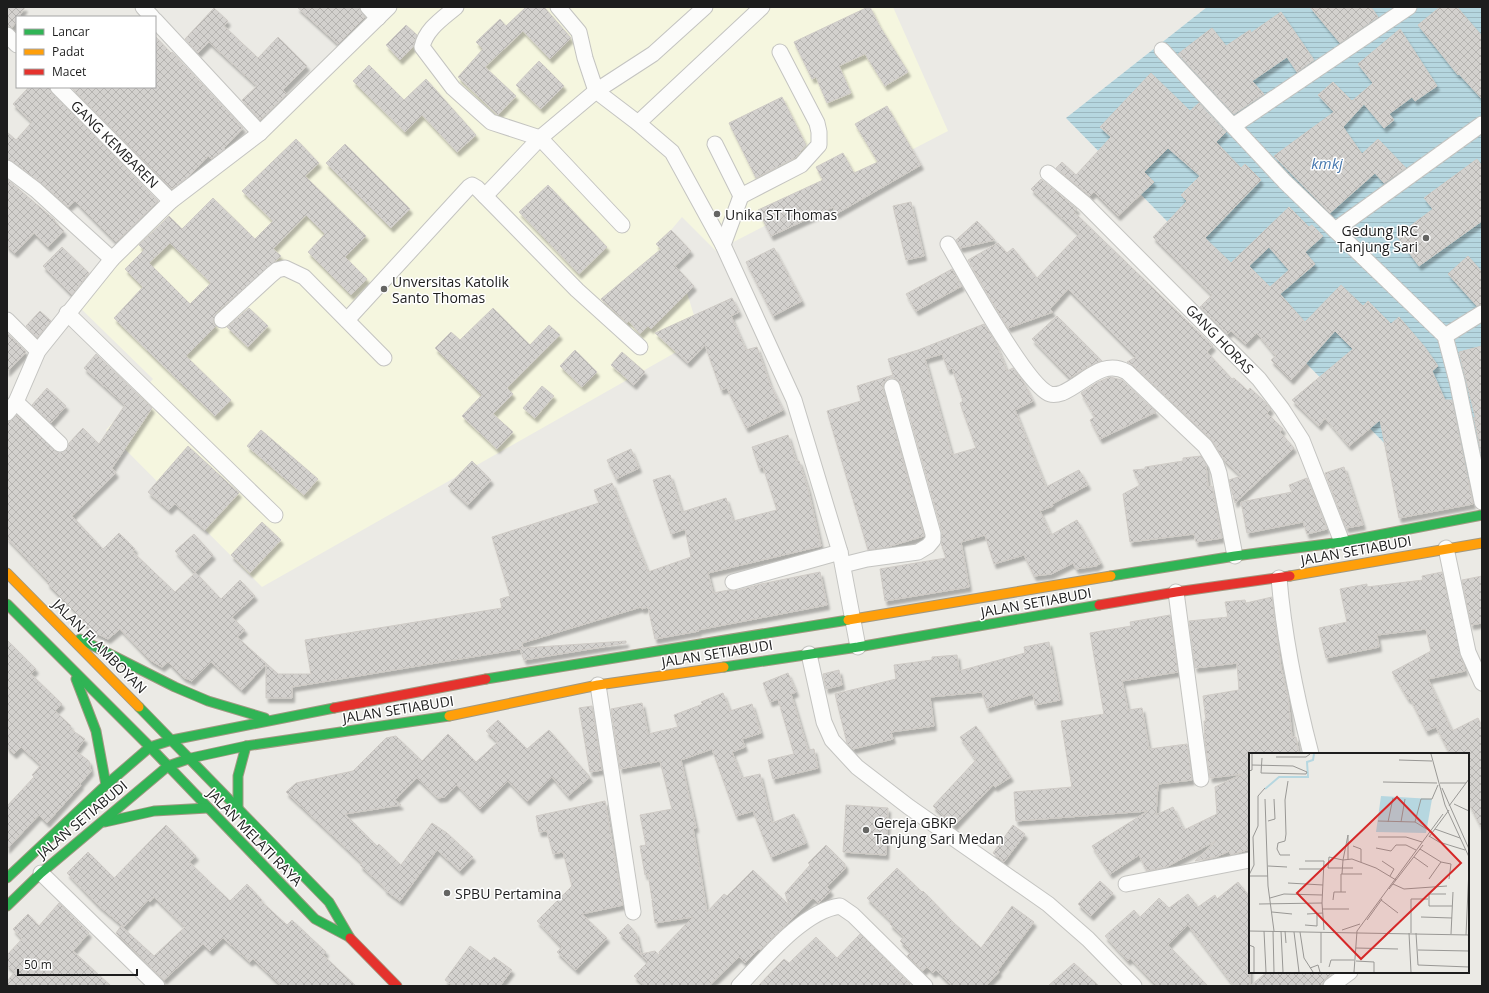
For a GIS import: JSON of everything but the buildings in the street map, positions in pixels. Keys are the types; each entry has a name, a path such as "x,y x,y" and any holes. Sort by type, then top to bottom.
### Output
{"main road":[{"name":"JALAN SETIABUDI","path":"7,878 106,785 150,747 172,740 270,719 854,619 1235,556 1280,554 1482,516"},
{"name":"JALAN SETIABUDI","path":"7,906 41,873 168,766 191,758 246,746 598,685 858,647 1280,574 1482,543"},
{"name":"JALAN FLAMBOYAN","path":"7,573 172,740"},
{"path":"7,604 150,747"},
{"path":"65,631 175,687 208,701 270,719"},
{"path":"72,669 96,731 106,785"},
{"name":"JALAN MELATI RAYA","path":"172,740 329,902 349,937 397,986"},
{"path":"238,807 237,775 246,746"},
{"name":"JALAN MELATI RAYA","path":"150,747 315,919 349,937"},
{"path":"101,823 127,815 154,810 208,808"}],"street":[{"path":"143,7 151,16"},
{"path":"368,7 378,18"},
{"path":"60,444 11,408 38,351 64,320 67,314 96,281 112,259 171,201 260,133 389,7"},
{"path":"456,7 428,31 422,48 453,88 491,122 540,138 622,225"},
{"path":"558,7 579,32 585,58 596,91 638,123 672,152 722,245 794,400 842,559 858,647"},
{"path":"485,196 540,138 596,91 653,54 705,7"},
{"path":"638,123 762,7"},
{"path":"1233,126 1409,7"},
{"path":"156,21 260,133"},
{"path":"7,35 16,44"},
{"path":"1162,50 1285,182 1445,336 1458,381 1482,502"},
{"path":"722,245 741,196 801,165 819,145 820,132 817,123 780,52"},
{"name":"GANG KEMBAREN","path":"59,88 171,201"},
{"path":"1335,230 1482,124"},
{"path":"715,144 741,196"},
{"path":"7,168 36,190 112,259"},
{"name":"GANG HORAS","path":"1048,173 1085,204 1259,379 1282,409 1302,440 1342,542"},
{"path":"347,320 468,187 475,186 577,290 640,347"},
{"path":"948,244 1025,371 1038,386 1050,394 1061,394 1104,369 1120,368 1127,372 1205,446 1219,473 1235,556"},
{"path":"222,320 277,270 285,268 304,277 384,358"},
{"path":"1445,336 1482,313"},
{"path":"67,314 275,516"},
{"path":"7,320 38,351"},
{"path":"733,582 842,559 867,560 918,552 928,546 933,540 933,534 892,387"},
{"path":"1446,548 1468,652 1482,683"},
{"path":"1280,574 1282,618 1291,666 1311,753"},
{"path":"1176,592 1201,779"},
{"path":"809,654 824,722 832,740 857,767 909,807 1048,904 1088,939 1134,986"},
{"path":"598,685 633,912"},
{"path":"1126,884 1249,860"},
{"path":"41,873 157,986"},
{"path":"739,986 784,940 811,917 840,906 853,915 925,986"},
{"path":"1331,986 1349,973"}],"shaded area":[{"name":"Unversitas Katolik Santo Thomas","path":"385,7 893,7 948,131 716,251 682,217 661,242 683,280 701,338 262,587 106,430 153,379 71,299"}],"water":[{"name":"kmkj","path":"1207,7 1482,7 1482,469 1440,500 1066,118"}],"traffic: fast":[{"path":"1111,576 1235,556 1342,542 1482,515"},
{"path":"7,604 150,747 315,919 349,937"},
{"path":"724,667 858,647 1099,605"},
{"path":"486,679 848,620"},
{"path":"80,639 175,687 208,701 265,718"},
{"path":"76,679 96,731 106,785"},
{"path":"139,707 329,902 350,938"},
{"path":"7,878 106,785 150,747 172,740 334,708"},
{"path":"7,906 41,873 168,766 191,758 246,746 449,716"},
{"path":"238,807 238,776 246,746"},
{"path":"105,822 154,811 208,808"}],"traffic: slow":[{"path":"1290,576 1482,543"},
{"path":"7,573 139,707"},
{"path":"848,620 1111,576"},
{"path":"449,716 598,685 724,667"}],"traffic: jam":[{"path":"1099,605 1176,592 1290,576"},
{"path":"334,708 486,679"},
{"path":"350,938 397,986"}],"place":[{"name":"Unika ST Thomas","path":"717,214"},
{"name":"Gedung IRC Tanjung Sari","path":"1426,238"},
{"name":"Unversitas Katolik Santo Thomas","path":"384,289"},
{"name":"Gereja GBKP Tanjung Sari Medan","path":"866,830"},
{"name":"SPBU Pertamina","path":"447,893"}]}
